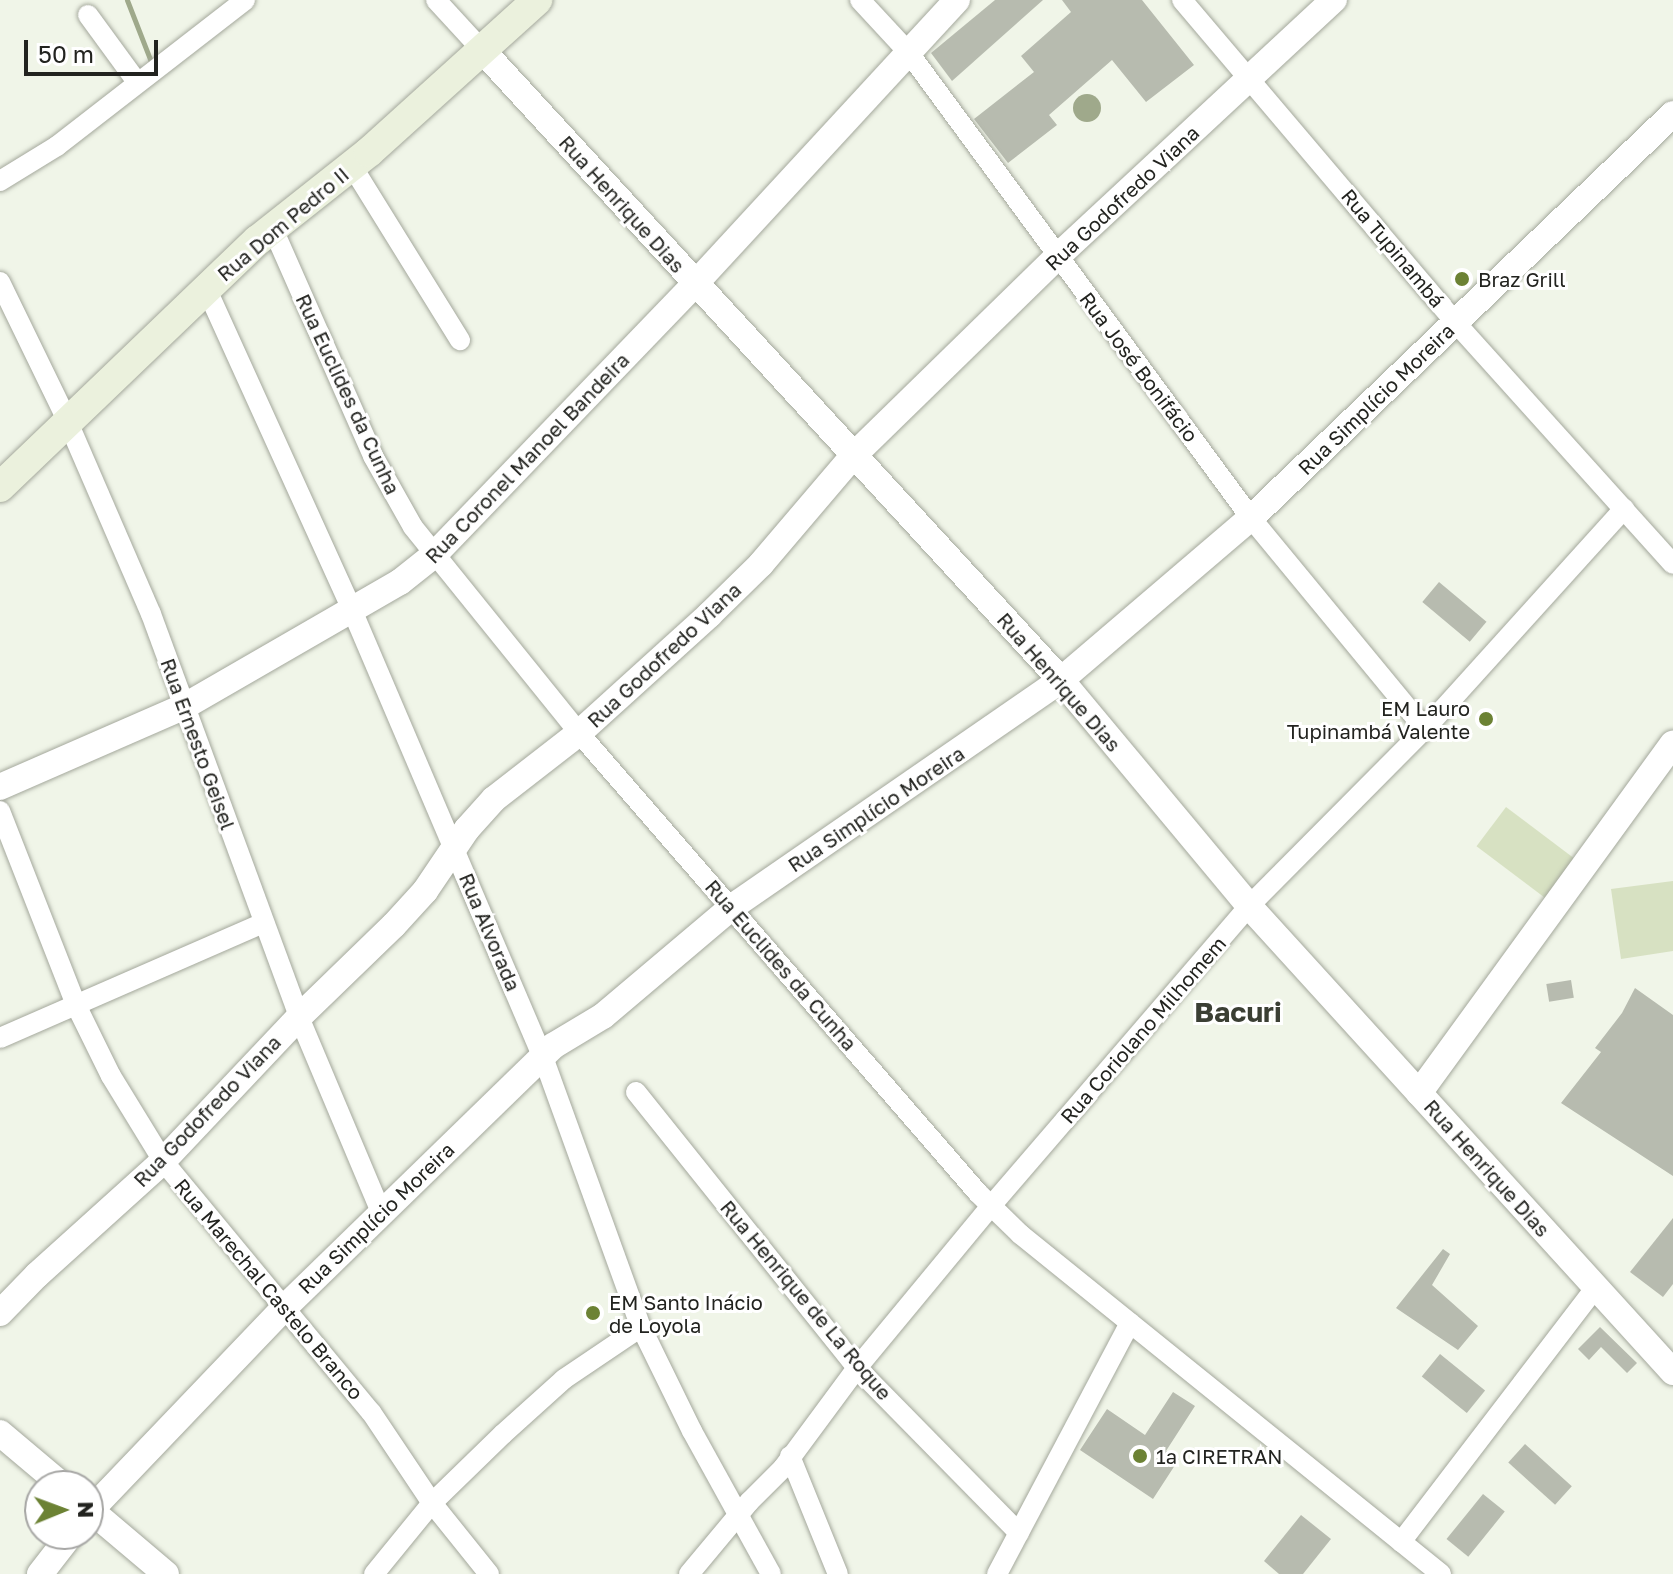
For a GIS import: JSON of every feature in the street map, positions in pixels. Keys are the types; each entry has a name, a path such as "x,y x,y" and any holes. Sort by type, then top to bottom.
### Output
{"main road":[{"name":"Rua Dom Pedro II","path":"0,487 213,283 266,235 352,166 537,0"}],"street":[{"path":"0,181 57,146 245,0"},
{"name":"Rua Henrique Dias","path":"436,0 1061,680 1249,906 1673,1372"},
{"name":"Rua José Bonifácio","path":"860,0 909,53 1251,518 1425,729"},
{"name":"Rua Coronel Manoel Bandeira","path":"0,787 185,706 359,607 400,582 434,555 695,284 957,0"},
{"name":"Rua Tupinambá","path":"1182,0 1456,323 1673,564"},
{"name":"Rua Godofredo Viana","path":"0,1313 37,1275 163,1161 299,1017 394,925 425,891 461,838 494,799 579,733 761,564 853,456 1057,257 1334,0"},
{"path":"88,15 137,82"},
{"name":"Rua Simplício Moreira","path":"104,1494 284,1308 548,1051 603,1016 732,907 1061,680 1251,518 1672,118"},
{"path":"352,166 460,340"},
{"name":"Rua Euclides da Cunha","path":"266,235 393,496 434,555 579,733 991,1206 1130,1323 1441,1574"},
{"name":"Rua Ernesto Geisel","path":"0,282 67,420 151,614 299,1017 381,1212"},
{"name":"Rua Alvorada","path":"213,283 461,838 548,1051 641,1327 692,1431 744,1508 771,1574"},
{"name":"Rua Coriolano Milhomem","path":"689,1574 786,1462 857,1368 991,1206 1249,906 1425,729 1624,509"},
{"path":"1419,1093 1673,744"},
{"name":"Rua Marechal Castelo Branco","path":"0,811 76,1005 117,1088 163,1161 371,1412 432,1503 489,1574"},
{"path":"0,1038 263,923"},
{"name":"Rua Henrique de La Roque","path":"636,1092 857,1368 1019,1533"},
{"path":"1401,1542 1596,1287"},
{"path":"997,1574 1130,1323"},
{"path":"374,1574 432,1503 564,1379 641,1327"},
{"path":"0,1433 44,1470"},
{"path":"786,1462 838,1574"},
{"path":"104,1522 166,1574"},
{"path":"40,1574 59,1550"}],"shaded area":[{"path":"1087,94 1097,98 1101,108 1097,118 1087,122 1077,118 1073,108 1077,98"},
{"path":"1506,807 1575,859 1545,898 1477,846"},
{"path":"1673,881 1673,951 1621,959 1611,889"}],"building":[{"path":"995,0 1043,0 952,81 931,53"},
{"path":"1062,0 1142,0 1194,65 1146,102 1112,60 1049,115 1057,125 1008,163 974,119 1034,72 1021,56 1071,12"},
{"path":"1439,582 1486,622 1470,642 1422,602"},
{"path":"1571,980 1574,998 1549,1002 1546,984"},
{"path":"1635,988 1673,1015 1673,1176 1561,1103 1601,1052 1595,1048 1622,1013"},
{"path":"1673,1218 1673,1284 1663,1297 1630,1272"},
{"path":"1443,1249 1450,1254 1432,1285 1478,1326 1458,1350 1396,1308"},
{"path":"1600,1327 1637,1363 1627,1373 1601,1347 1589,1360 1578,1349"},
{"path":"1440,1354 1485,1391 1467,1413 1422,1377"},
{"path":"1173,1392 1195,1406 1166,1451 1179,1459 1153,1499 1080,1450 1107,1409 1145,1435"},
{"path":"1525,1444 1572,1486 1555,1505 1508,1463"},
{"path":"1483,1494 1505,1512 1468,1557 1446,1539"},
{"path":"1301,1515 1331,1539 1303,1574 1279,1574 1264,1561"}],"waterway":[{"path":"127,0 152,64"}],"place":[{"name":"Braz Grill","path":"1462,279"},
{"name":"EM Lauro Tupinambá Valente","path":"1486,719"},
{"name":"EM Santo Inácio de Loyola","path":"593,1313"},
{"name":"1ª CIRETRAN","path":"1140,1456"}],"district":[{"name":"Bacuri","path":"1238,1012"}]}
